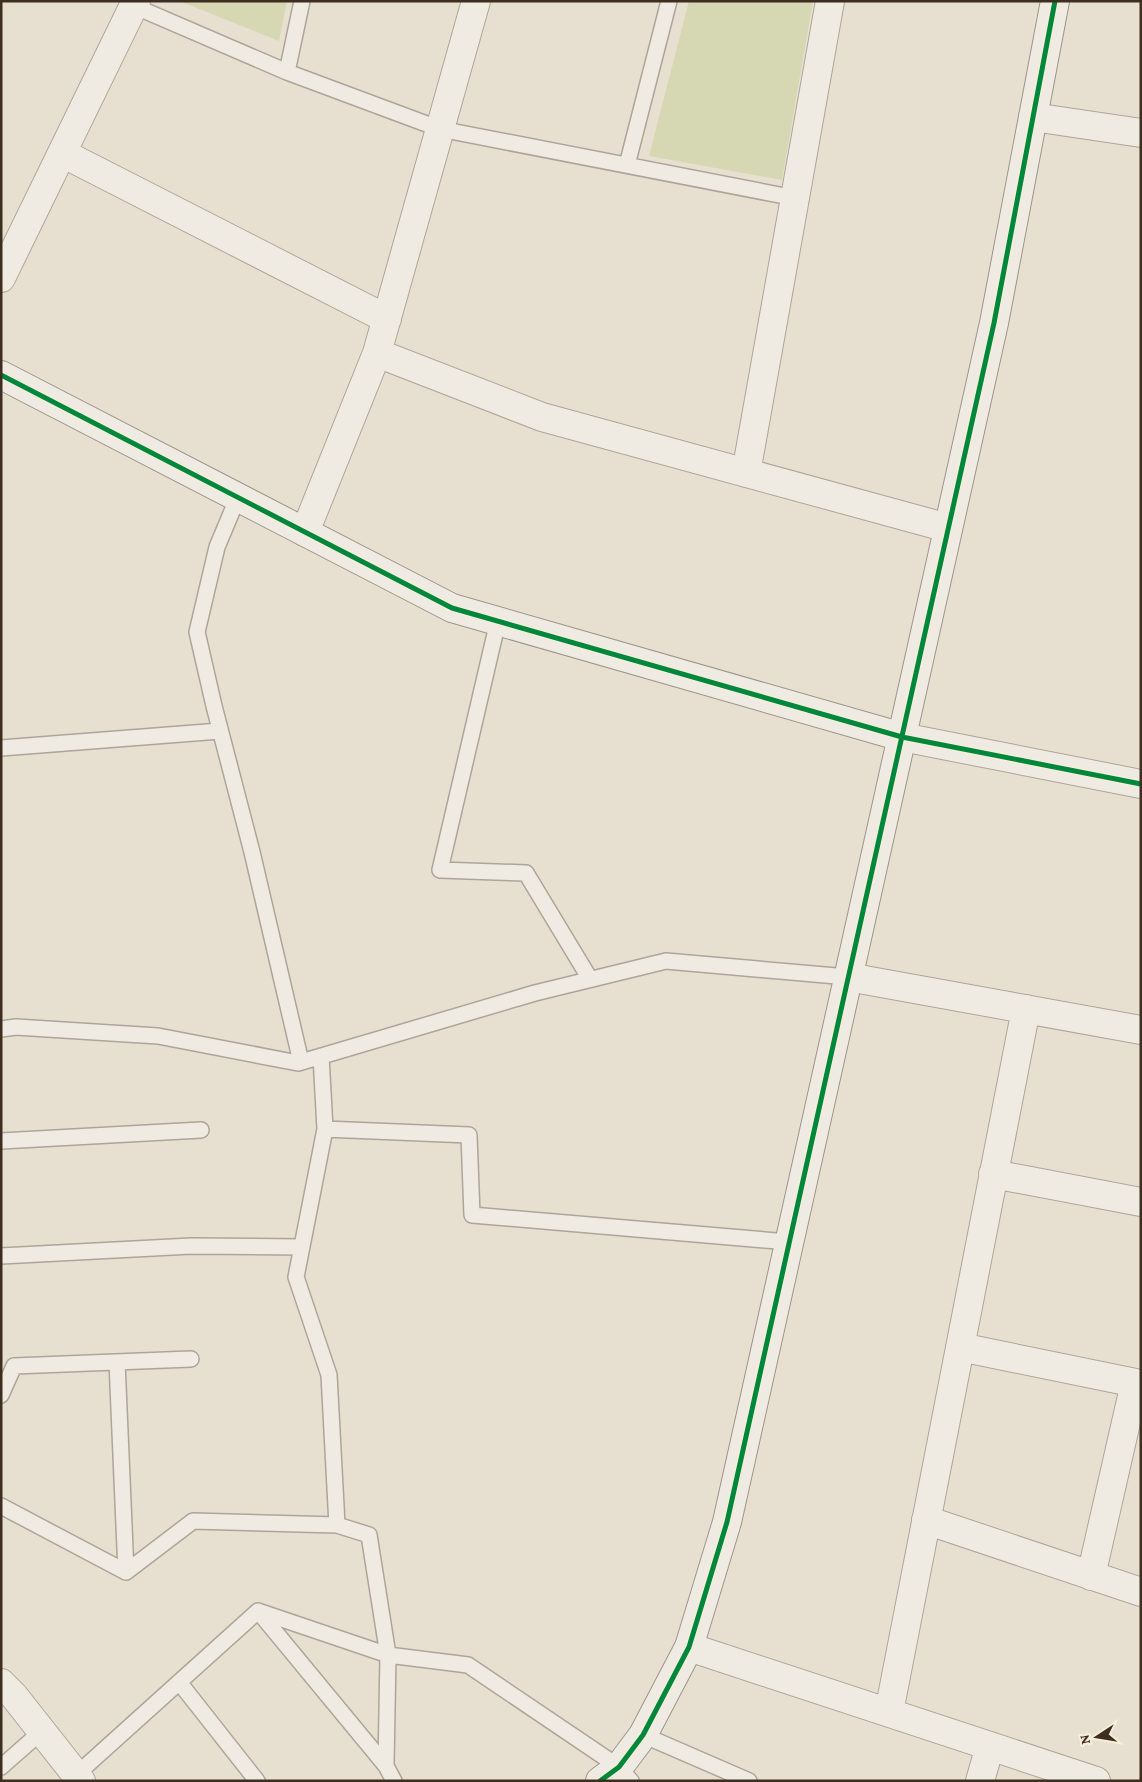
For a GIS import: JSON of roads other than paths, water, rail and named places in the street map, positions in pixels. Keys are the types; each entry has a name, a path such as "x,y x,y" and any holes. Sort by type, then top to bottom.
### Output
{"street":[{"path":"305,532 377,354 476,1"},
{"path":"746,473 830,1"},
{"path":"617,1776 644,1735 689,1647 727,1522 994,323 1055,1"},
{"path":"1,278 135,4"},
{"path":"1033,117 1141,132"},
{"path":"62,153 387,319"},
{"path":"377,354 542,417 948,528"},
{"path":"1,375 452,608 902,737 1141,784"},
{"path":"848,977 1141,1030"},
{"path":"889,1712 1026,1009"},
{"path":"993,1174 1141,1202"},
{"path":"960,1347 1138,1384 1091,1576"},
{"path":"926,1520 1141,1592"},
{"path":"689,1647 1096,1781"},
{"path":"1,1684 14,1696 79,1778"},
{"path":"980,1781 990,1746"}],"lane":[{"path":"287,72 302,1"},
{"path":"627,165 669,1"},
{"path":"135,4 287,72 440,129 795,198"},
{"path":"238,497 217,547 197,632 220,731 252,852 301,1062"},
{"path":"498,621 440,870 526,872 590,980"},
{"path":"1,748 220,731"},
{"path":"1,1029 16,1027 158,1036 298,1063 535,993 666,961 848,977"},
{"path":"321,1056 325,1129 296,1277 329,1375 337,1525"},
{"path":"325,1129 469,1135 472,1215 789,1242"},
{"path":"2,1142 201,1130"},
{"path":"1,1256 191,1246 302,1247"},
{"path":"1,1396 14,1366 191,1359"},
{"path":"117,1362 126,1572"},
{"path":"1,1506 126,1572"},
{"path":"126,1572 193,1522 337,1525 369,1535 388,1655 386,1766"},
{"path":"258,1611 388,1655 468,1665 617,1776"},
{"path":"79,1778 179,1682 258,1611"},
{"path":"258,1611 386,1766 394,1781"},
{"path":"179,1682 257,1781"},
{"path":"1,1767 42,1731"},
{"path":"644,1735 749,1781"}]}
